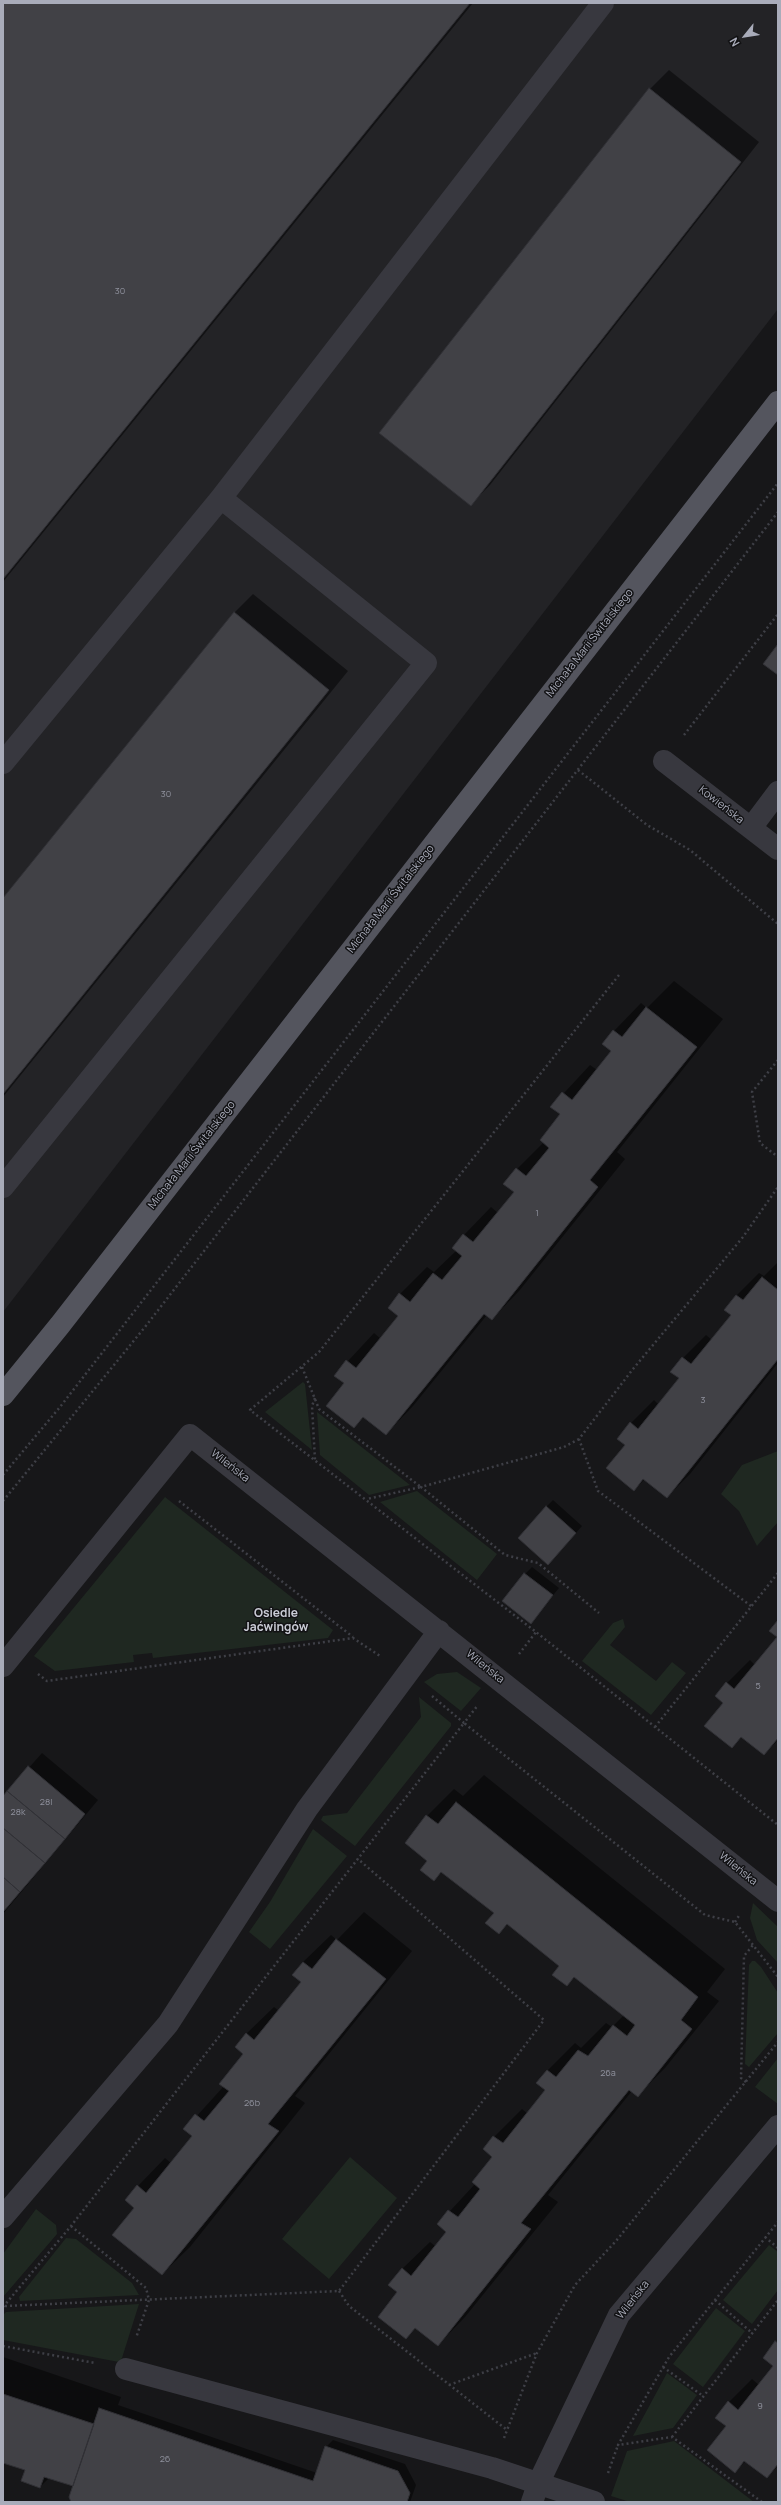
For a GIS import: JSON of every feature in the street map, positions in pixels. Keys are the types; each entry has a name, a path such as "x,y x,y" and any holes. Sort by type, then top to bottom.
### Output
{"main road":[{"name":"Michała Marii Świtalskiego","path":"3,1395 778,402"}],"street":[{"path":"3,763 221,498 603,3"},
{"path":"3,1187 426,663 221,498"},
{"name":"Kowieńska","path":"664,761 778,849"},
{"path":"751,828 778,792"},
{"name":"Wileńska","path":"154,1480 190,1435 440,1631 778,1901"},
{"path":"7,1661 154,1480"},
{"path":"3,2217 168,2024 307,1809 440,1631"},
{"name":"Wileńska","path":"536,2492 619,2315 778,2126"},
{"path":"126,2369 492,2468 536,2492 594,2502"}],"path":[{"path":"3,1475 60,1407 778,483"},
{"path":"3,1501 145,1327 778,512"},
{"path":"664,761 778,614"},
{"path":"578,770 647,825 690,850 778,924"},
{"path":"619,975 319,1352 250,1410 536,1632 778,1826"},
{"path":"778,1060 752,1092 760,1143 778,1157"},
{"path":"366,1499 421,1487 564,1447 579,1439 633,1369 743,1237 778,1187"},
{"path":"302,1367 319,1409 421,1487 505,1555 538,1563 599,1612"},
{"path":"315,1398 312,1406 315,1460"},
{"path":"579,1439 598,1491 751,1606"},
{"path":"154,1480 353,1638 407,1674 464,1723 705,1914 735,1922 778,1977"},
{"path":"655,1726 778,1573"},
{"path":"4,2306 71,2226 536,1632"},
{"path":"7,1661 47,1681 353,1638"},
{"path":"339,2291 544,2020 358,1859"},
{"path":"746,2082 741,2078 744,1956 753,1945"},
{"path":"492,2468 537,2353 575,2285 616,2241 778,2042"},
{"path":"606,2478 618,2445 663,2367 714,2300 778,2222"},
{"path":"3,2346 126,2369 149,2300 146,2288 71,2226"},
{"path":"765,2237 778,2248"},
{"path":"4,2306 339,2291"},
{"path":"339,2291 349,2306 507,2430"},
{"path":"714,2300 752,2333"},
{"path":"618,2445 672,2437 778,2300"},
{"path":"449,2385 537,2353"},
{"path":"663,2367 704,2396"},
{"path":"672,2437 762,2502"}],"shaded area":[{"path":"3,3 778,3 778,309 3,1312"},
{"path":"303,1382 305,1384 312,1450 265,1412"},
{"path":"317,1412 410,1485 369,1495 320,1455"},
{"path":"778,1451 778,1522 757,1546 739,1511 721,1494 742,1465"},
{"path":"417,1491 497,1554 477,1580 380,1502"},
{"path":"165,1497 333,1630 328,1638 153,1658 152,1653 133,1655 134,1662 55,1671 34,1656"},
{"path":"623,1619 625,1627 610,1645 656,1681 672,1662 686,1673 651,1715 582,1661 613,1623"},
{"path":"457,1672 481,1688 461,1711 424,1682 437,1674"},
{"path":"419,1697 451,1723 451,1726 355,1846 321,1820 323,1816 347,1813 421,1717"},
{"path":"313,1829 347,1856 270,1949 249,1932 270,1902"},
{"path":"753,1903 778,1927 778,1963 757,1940 750,1918"},
{"path":"752,1961 755,1961 761,1967 778,1993 778,2033 749,2067 745,2064 749,1965"},
{"path":"778,2058 778,2104 755,2087"},
{"path":"350,2157 397,2198 329,2279 282,2239"},
{"path":"36,2209 56,2225 57,2234 3,2297 3,2254"},
{"path":"66,2238 76,2239 132,2283 139,2295 20,2301 19,2297"},
{"path":"769,2245 778,2252 778,2290 752,2324 723,2300"},
{"path":"139,2304 122,2358 119,2362 3,2340 3,2315 6,2312"},
{"path":"716,2308 745,2331 703,2387 673,2364"},
{"path":"667,2373 697,2395 673,2428 633,2436"},
{"path":"674,2441 754,2502 630,2502 611,2496 627,2451"}],"building":[{"path":"3,3 470,3 3,579"},
{"path":"649,88 741,162 471,506 379,433"},
{"path":"234,612 329,690 3,1094 3,898"},
{"path":"778,644 778,675 763,664"},
{"path":"646,1007 697,1047 590,1180 598,1187 492,1320 484,1314 386,1435 363,1417 354,1428 326,1406 344,1383 334,1376 346,1360 356,1368 398,1316 388,1308 399,1293 410,1302 433,1273 442,1280 462,1256 452,1248 463,1234 473,1242 514,1192 503,1184 516,1168 526,1176 549,1148 540,1140 560,1114 550,1107 562,1092 572,1100 611,1051 602,1044 613,1030 622,1037"},
{"path":"762,1277 778,1290 778,1359 667,1498 643,1479 634,1491 606,1468 625,1445 617,1439 630,1422 638,1429 679,1378 670,1372 682,1357 691,1364 731,1315 724,1310 736,1295 743,1300"},
{"path":"546,1506 576,1533 548,1565 518,1538"},
{"path":"524,1573 553,1595 531,1624 502,1601"},
{"path":"778,1620 778,1738 764,1755 741,1737 732,1748 704,1726 723,1703 715,1696 726,1682 734,1689 777,1637 769,1631"},
{"path":"28,1766 85,1814 65,1839 7,1791"},
{"path":"7,1791 65,1839 45,1863 3,1828 3,1796"},
{"path":"456,1802 698,1997 681,2020 692,2029 638,2097 629,2090 521,2223 531,2229 438,2346 415,2328 406,2339 378,2317 397,2292 388,2285 402,2268 411,2276 446,2232 437,2224 448,2210 458,2217 480,2189 472,2182 492,2157 483,2149 493,2136 503,2143 545,2090 536,2083 547,2070 556,2077 578,2050 588,2056 613,2025 627,2036 635,2025 574,1977 567,1986 552,1975 559,1966 507,1924 499,1934 485,1923 494,1913 441,1872 434,1881 420,1870 427,1861 405,1843 426,1815 438,1824"},
{"path":"3,1828 45,1863 20,1892 3,1877"},
{"path":"3,1877 20,1892 3,1912"},
{"path":"336,1939 386,1979 268,2124 279,2131 162,2275 112,2235 134,2208 125,2200 137,2185 146,2193 192,2136 183,2129 195,2114 204,2121 229,2091 219,2084 243,2054 235,2047 246,2033 254,2040 301,1982 292,1975 303,1962 312,1969"},
{"path":"775,2341 778,2343 778,2464 767,2478 744,2461 735,2473 707,2450 726,2426 715,2418 728,2401 738,2410 773,2366 763,2358"},
{"path":"3,2394 94,2424 73,2486 44,2477 40,2488 21,2481 25,2470 3,2463"},
{"path":"99,2408 313,2481 325,2446 398,2471 410,2493 407,2502 71,2502 69,2497"}],"district":[{"name":"Osiedle Jaćwingów","path":"276,1621"}]}
